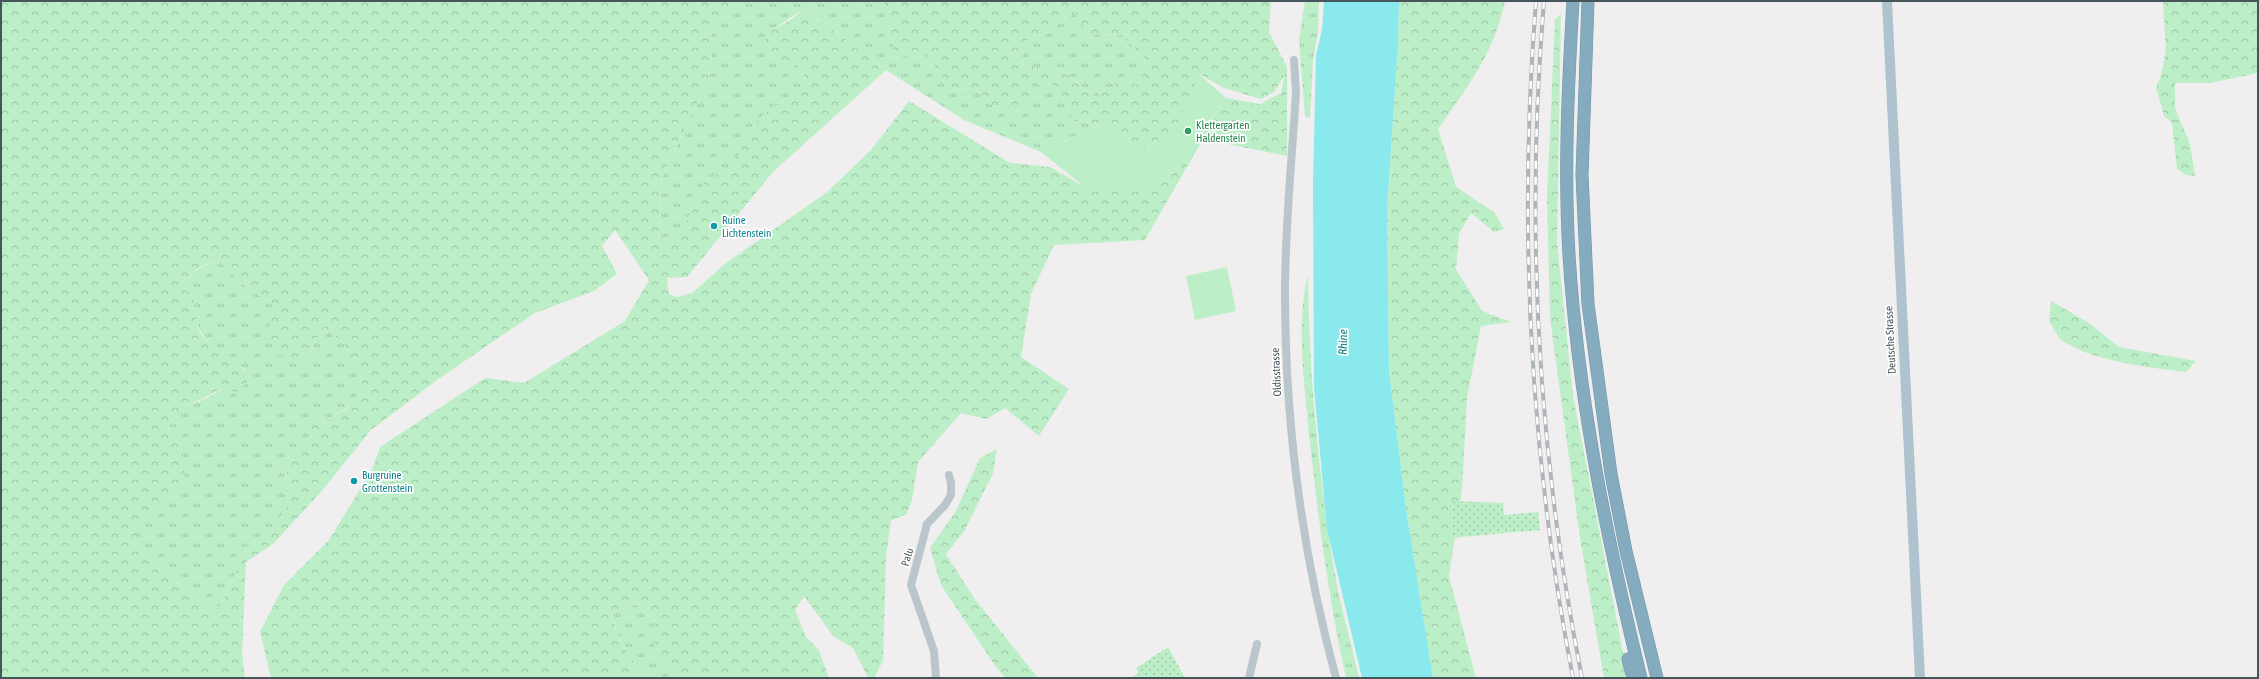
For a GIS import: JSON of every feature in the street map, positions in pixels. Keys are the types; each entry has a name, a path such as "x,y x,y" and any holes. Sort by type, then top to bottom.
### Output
{"highway":[{"path":"1573,1 1567,94 1569,255 1580,372 1600,502 1617,579 1642,678"},
{"path":"1588,1 1582,152 1586,267 1604,430 1626,551 1657,678"},
{"path":"1626,551 1648,613 1666,678"},
{"path":"1617,579 1621,627 1633,678"}],"main road":[{"name":"Deutsche Strasse","path":"1887,1 1920,678"}],"street":[{"name":"Oldisstrasse","path":"1294,60 1296,92 1285,291 1286,374 1295,461 1303,517 1322,620 1336,678"},
{"name":"Palu","path":"936,678 934,651 911,585 927,524 945,505 951,495 952,483 949,475"},
{"path":"1249,678 1257,644"}],"green space":[{"path":"1,1 736,1 730,12 710,24 712,65 705,90 694,109 662,178 658,244 666,247 672,245 688,218 706,179 728,168 735,159 748,133 767,112 788,98 804,91 807,84 802,70 776,58 764,42 770,31 792,19 804,9 886,70 772,173 687,277 667,278 669,294 677,297 692,293 726,263 827,192 871,150 909,101 1010,163 1050,167 1085,187 1202,134 1226,98 1260,104 1281,93 1285,74 1274,92 1261,99 1224,88 1199,74 1176,129 1145,148 1101,124 1074,121 1056,85 1030,86 1028,103 998,111 976,89 948,88 925,51 896,60 884,1 1271,1 1269,32 1287,67 1287,156 1203,139 1145,240 1054,245 1031,294 1021,357 1069,389 1039,436 1005,408 986,419 961,413 918,462 912,500 906,515 891,520 886,557 883,661 874,678 868,678 853,648 833,636 804,596 795,610 806,637 819,650 829,678 681,678 655,646 655,623 640,607 623,608 611,614 620,641 635,664 648,678 271,678 260,632 284,585 329,540 372,470 380,447 485,378 524,383 625,321 649,280 615,230 602,246 617,274 594,291 535,313 437,380 371,430 320,493 273,544 246,562 242,653 245,678 1,678","holes":["1076,11 1087,34 1122,35 1151,66 1138,85 1121,80 1096,97 1061,71 1021,64 1024,42 1046,33","219,261 239,281 277,308 268,332 271,342 278,355 287,358 308,357 314,343 324,327 332,333 355,358 362,378 361,388 356,398 348,408 312,426 312,436 286,459 288,506 269,533 248,545 223,601 217,609 209,611 202,601 162,572 141,550 135,530 151,509 178,495 185,484 183,450 167,430 172,421 178,414 191,404 222,388 237,392 247,382 242,367 232,357 212,345 202,336 198,326 193,300 184,288 193,272 201,266"]},
{"path":"736,1 884,1 925,51 948,88 976,89 998,111 1030,86 1056,85 1074,121 1101,124 1041,152 964,120 886,70 804,9 770,31 776,58 802,70 807,84 804,92 788,99 767,112 746,134 738,154 732,164 718,174 706,179 688,218 672,246 666,247 658,244 662,178 694,109 705,90 712,65 710,24 730,12"},
{"path":"1305,1 1319,1 1318,33 1313,59 1310,118 1305,116 1299,40"},
{"path":"1399,1 1505,1 1494,37 1479,69 1438,129 1456,187 1495,213 1504,229 1494,232 1471,213 1459,234 1456,269 1482,311 1511,322 1481,326 1467,398 1462,489 1449,576 1476,678 1433,678 1407,516 1389,371 1387,210 1398,43"},
{"path":"2163,1 2258,1 2258,73 2210,83 2175,83 2175,108 2190,144 2195,176 2186,175 2177,169 2172,123 2164,116 2156,88 2161,75 2166,51"},
{"path":"1076,11 1087,34 1122,35 1151,66 1138,85 1121,80 1096,97 1061,71 1021,64 1024,42 1046,33"},
{"path":"1561,13 1557,241 1573,396 1624,657 1625,678 1604,678 1580,538 1550,318 1547,197 1555,20"},
{"name":"Klettergarten Haldenstein","path":"1199,74 1226,98 1175,172 1143,190 1085,187 1041,152 1101,124 1145,148 1176,128"},
{"path":"220,261 239,281 277,308 308,357 314,343 324,327 348,349 355,358 362,378 361,388 351,404 340,412 312,426 312,436 286,459 288,506 269,533 248,545 223,601 217,609 209,611 202,601 162,572 141,550 134,530 151,509 178,495 183,450 167,430 171,422 179,412 217,392 246,371 209,343 205,338 198,326 191,300 184,288 190,276 198,269"},
{"path":"1227,267 1236,311 1195,320 1186,276"},
{"path":"1308,274 1312,385 1323,495 1336,583 1359,678 1346,678 1328,584 1315,489 1302,350 1302,312"},
{"path":"2051,301 2089,323 2119,347 2196,361 2186,372 2105,359 2075,348 2061,339 2049,321"},
{"path":"997,449 993,473 965,530 946,554 974,598 1038,678 1005,678 941,585 930,548 956,511 980,458"},
{"path":"1450,501 1503,503 1504,515 1538,512 1540,530 1451,538"},
{"path":"640,607 655,623 655,646 681,678 648,678 635,664 620,641 611,614 623,608"},
{"path":"1168,647 1185,678 1130,678 1139,673 1136,668"}],"water":[{"name":"Rhine","path":"1324,1 1399,1 1398,43 1387,210 1389,371 1407,516 1433,678 1362,678 1327,529 1314,387 1313,184 1316,55 1322,30"}],"railway":[{"path":"1536,1 1528,171 1528,256 1532,341 1538,425 1547,510 1558,594 1573,678"},
{"path":"1544,1 1538,86 1536,171 1536,256 1539,341 1555,510 1567,594 1582,678"}],"place":[{"name":"Klettergarten Haldenstein","path":"1188,131"},
{"name":"Ruine Lichtenstein","path":"714,226"},
{"name":"Burgruine Grottenstein","path":"354,481"}]}
